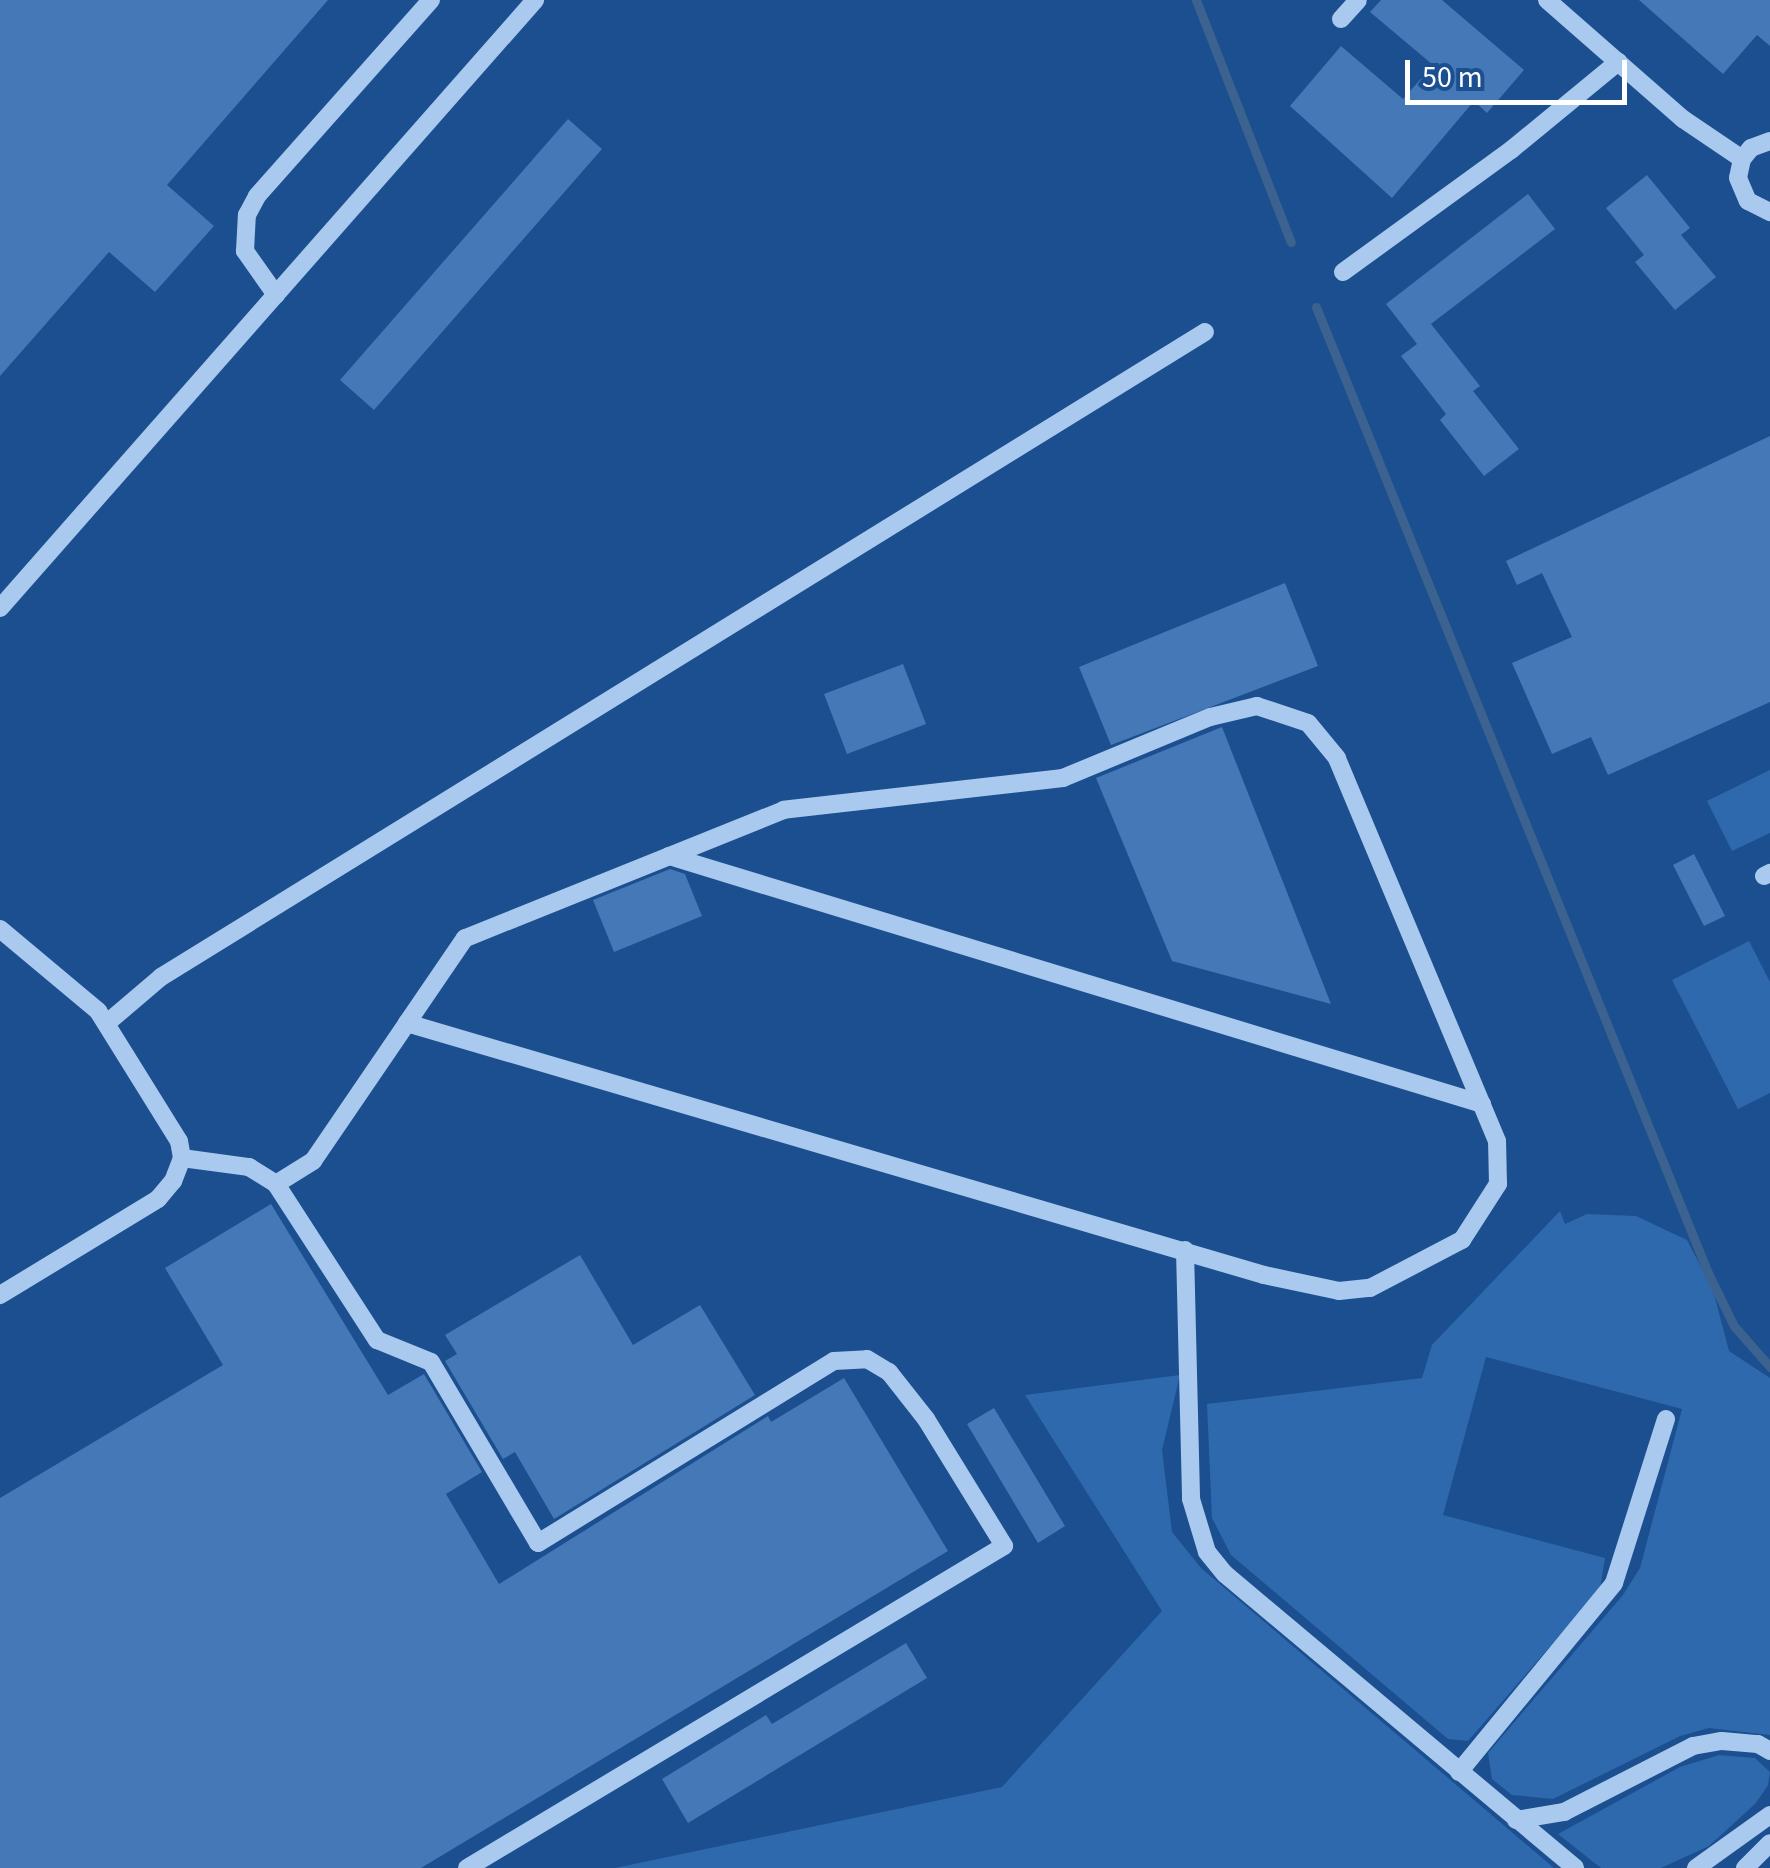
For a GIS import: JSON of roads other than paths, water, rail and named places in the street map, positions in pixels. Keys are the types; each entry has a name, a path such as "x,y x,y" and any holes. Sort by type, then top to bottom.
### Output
{"street":[{"path":"276,294 245,251 246,215 257,196 431,0"},
{"path":"0,608 535,0"},
{"path":"1340,19 1358,0"},
{"path":"1547,0 1684,119 1742,158"},
{"path":"1343,272 1511,150 1618,62"},
{"path":"1770,142 1751,148 1742,158 1738,178 1742,191 1759,210 1770,212"},
{"path":"106,1023 161,977 1206,332"},
{"path":"276,1184 313,1161 464,938 784,810 1063,778 1210,717 1258,706 1308,723 1336,758 1497,1141 1498,1184 1462,1240 1370,1288 1338,1291 1185,1250 408,1022"},
{"path":"669,856 1482,1104"},
{"path":"0,929 62,978 106,1023 180,1141 182,1158 173,1180 158,1199 0,1295"},
{"path":"182,1158 249,1166 276,1184 377,1340 432,1362 538,1543 834,1360 867,1359 889,1372 926,1419 1004,1546 467,1868"},
{"path":"1185,1250 1191,1499 1207,1552 1225,1574 1575,1868"},
{"path":"1459,1772 1614,1583 1666,1419"},
{"path":"1516,1820 1564,1812 1692,1746 1722,1741 1758,1744 1770,1751"},
{"path":"1696,1868 1770,1815"},
{"path":"1746,1868 1770,1842"}],"waterway":[{"path":"1196,0 1291,242"},
{"path":"1316,307 1708,1273 1734,1326 1770,1367"}]}
